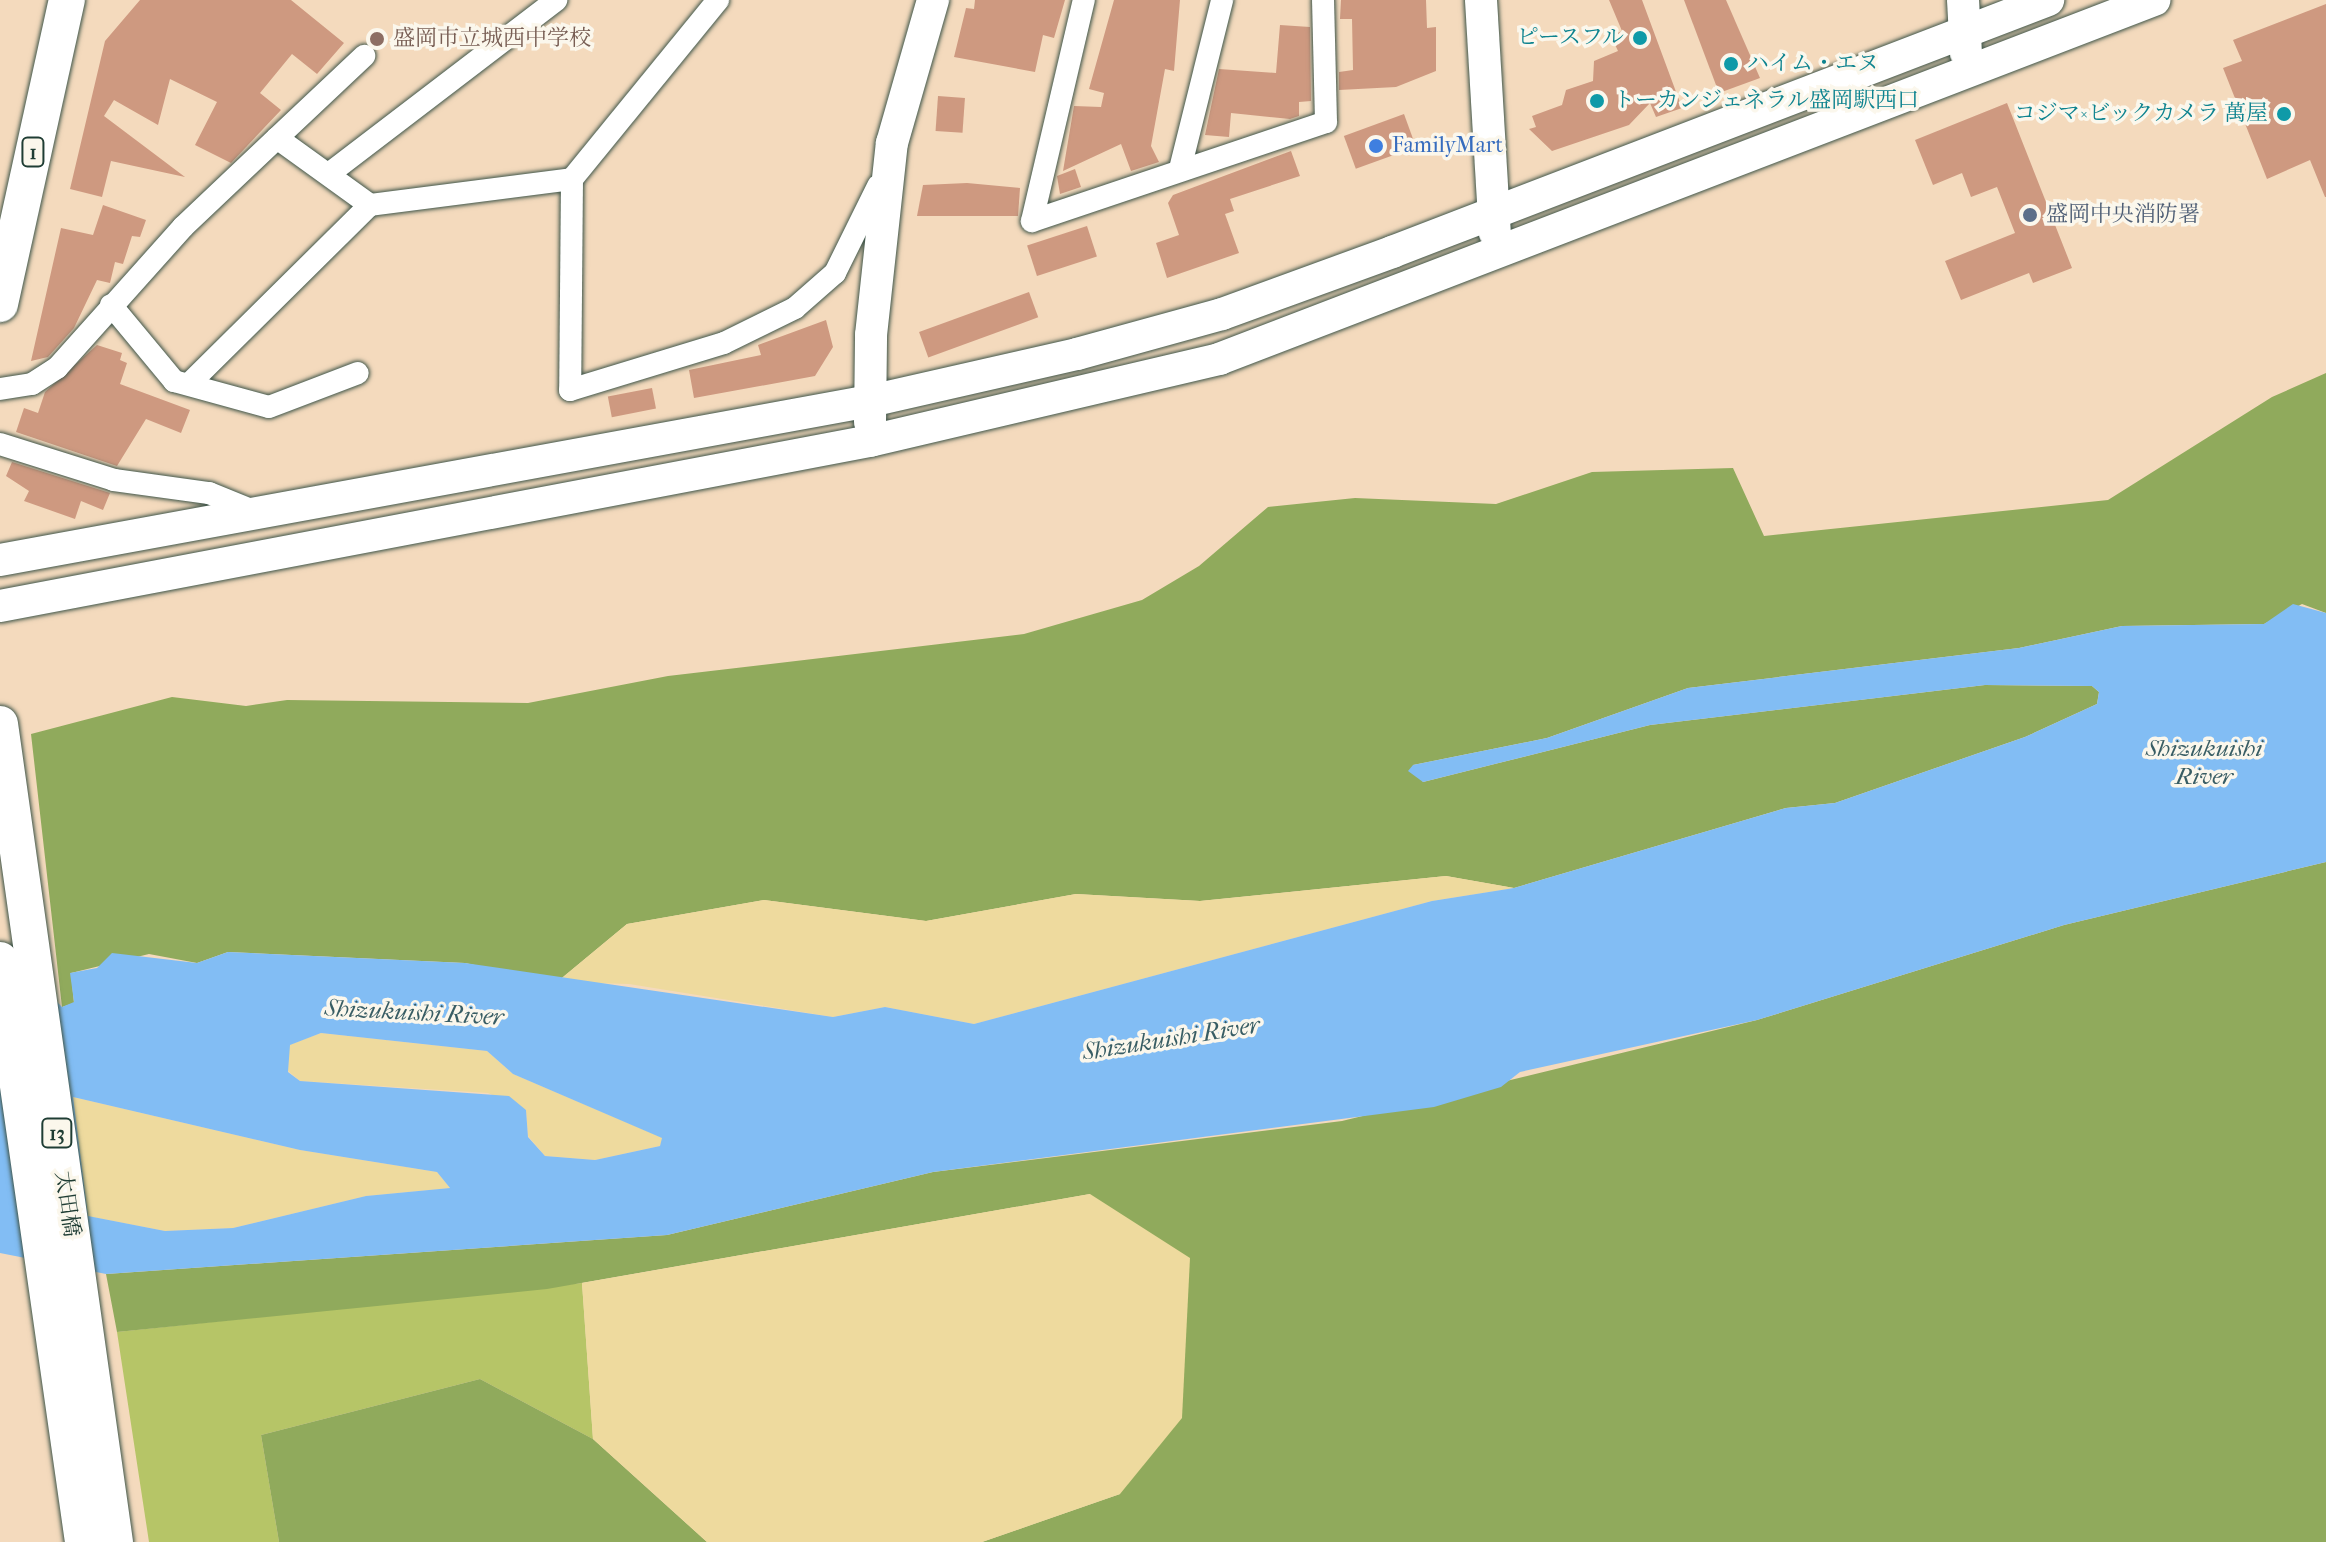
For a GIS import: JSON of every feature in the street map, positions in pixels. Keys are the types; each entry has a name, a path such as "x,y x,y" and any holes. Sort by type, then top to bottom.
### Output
{"main road":[{"name":"1","path":"0,304 4,262 67,0"},
{"name":"太田橋","path":"0,724 115,1542"},
{"name":"太田橋","path":"0,960 83,1542"}],"street":[{"path":"330,173 556,0"},
{"path":"718,0 572,179 570,390 724,343 795,308 854,244 892,143 933,0"},
{"path":"1084,0 1032,221 1326,122 1323,0"},
{"path":"1180,169 1222,0"},
{"path":"1481,0 1496,256"},
{"path":"1963,0 1967,72"},
{"path":"0,560 870,401 1222,314 1965,35 2048,0"},
{"path":"0,606 870,441 1219,359 1496,256 2154,0"},
{"path":"0,389 32,384 57,368 111,305 277,138 364,56"},
{"path":"277,138 330,173 370,205"},
{"path":"870,441 870,401 892,143"},
{"path":"190,383 370,205 572,179"},
{"path":"111,305 174,381 269,407 358,373"},
{"path":"0,444 114,480 209,493 260,514"}],"green space":[{"path":"2326,373 2326,613 2302,604 2264,624 2122,626 2019,648 1688,688 1547,738 1413,765 1423,782 1650,725 1985,685 2092,686 2099,692 2097,704 2025,737 1835,803 1786,808 1514,888 1446,876 1200,901 1076,894 926,921 764,900 627,924 557,982 465,963 228,952 197,963 149,954 71,973 74,1003 62,1007 31,734 172,697 246,706 287,700 528,703 668,676 1024,634 1142,600 1199,566 1268,507 1355,498 1496,504 1592,472 1733,468 1764,536 2108,500 2272,397"},
{"path":"2326,862 2326,1542 982,1542 1120,1494 1090,1194 547,1289 117,1332 106,1274 667,1235 933,1172 1342,1121 1757,1020 2064,925"},
{"path":"582,1283 593,1439 480,1379 261,1435 279,1542 149,1542 117,1332"},
{"path":"480,1379 593,1439 707,1542 279,1542 261,1435"}],"sand":[{"path":"1446,876 1514,888 1432,901 974,1024 885,1007 833,1017 629,984 557,982 627,924 764,900 926,921 1076,894 1200,901"},
{"path":"321,1033 487,1051 513,1074 663,1138 660,1146 595,1160 545,1156 528,1136 526,1110 488,1093 300,1081 288,1071 289,1045"},
{"path":"73,1097 300,1150 437,1172 450,1188 366,1196 233,1228 165,1231 87,1216"},
{"path":"1090,1194 1190,1258 1182,1418 1120,1494 982,1542 707,1542 593,1439 582,1283"}],"water":[{"name":"Shizukuishi River","path":"2293,604 2326,613 2326,862 2064,925 1757,1020 1520,1072 1501,1087 1434,1107 933,1172 667,1235 106,1274 0,1253 0,945 62,1007 74,1002 70,973 97,968 112,953 197,963 228,952 465,963 833,1017 885,1007 974,1024 1432,901 1514,888 1786,808 1835,803 2025,737 2097,704 2099,692 2092,686 1985,685 1650,725 1423,782 1408,771 1413,765 1547,738 1688,688 2019,648 2122,626 2264,624","holes":["321,1033 487,1051 513,1074 662,1138 660,1146 595,1160 545,1156 528,1137 526,1110 509,1096 300,1081 288,1072 290,1045","73,1097 300,1150 437,1172 450,1188 366,1196 233,1228 165,1231 88,1216"]}],"building":[{"path":"140,0 291,0 344,43 317,74 292,54 260,93 281,110 231,163 195,145 217,102 170,79 158,125 114,100 104,116 185,177 111,161 102,197 70,189 105,41"},
{"path":"975,0 1065,0 1054,38 1043,35 1035,72 954,57 966,8 974,9"},
{"path":"1114,0 1180,0 1174,71 1165,69 1151,146 1159,162 1131,171 1121,144 1063,171 1074,106 1101,107 1104,93 1089,89"},
{"path":"1341,0 1426,0 1427,28 1436,27 1436,71 1396,87 1339,90 1339,72 1353,70 1352,19 1340,19"},
{"path":"1609,0 1642,0 1682,108 1656,117 1650,103 1629,125 1552,151 1529,129 1536,127 1532,116 1562,105 1566,90 1593,81 1594,61 1618,51 1611,36 1622,31"},
{"path":"1684,0 1726,0 1760,78 1719,93"},
{"name":"コジマ×ビックカメラ 萬屋","path":"2326,4 2325,197 2310,160 2267,179 2223,68 2242,61 2233,40"},
{"path":"1280,25 1310,27 1311,101 1299,102 1299,116 1290,119 1231,113 1229,137 1205,135 1219,69 1276,73"},
{"path":"938,96 965,98 962,133 936,131"},
{"name":"盛岡中央消防署","path":"2007,103 2072,268 2033,283 2029,273 1961,300 1945,261 2015,233 1997,187 1971,197 1962,173 1933,185 1915,140"},
{"path":"1404,114 1416,147 1356,169 1344,136"},
{"path":"1291,151 1300,176 1230,199 1234,211 1225,214 1239,253 1167,278 1156,243 1179,235 1168,203 1173,195"},
{"path":"1075,169 1081,187 1060,194 1057,176"},
{"path":"967,183 1020,188 1018,216 917,216 923,185"},
{"path":"103,205 146,220 140,237 132,236 123,264 115,262 110,283 97,280 74,328 48,357 31,361 61,228 93,235"},
{"path":"1087,226 1097,256 1037,276 1027,245"},
{"path":"1029,292 1038,317 928,357 919,332"},
{"path":"826,320 833,347 815,376 694,398 689,370 761,355 758,345"},
{"path":"97,345 122,353 120,360 127,363 120,384 190,410 181,433 146,419 117,466 16,432 24,408 38,413 45,392"},
{"path":"652,388 656,409 612,417 608,397"},
{"path":"12,462 110,493 103,510 81,501 75,519 24,501 29,491 6,476"}],"place":[{"name":"ピースフル","path":"1640,38"},
{"name":"盛岡市立城西中学校","path":"377,39"},
{"name":"ハイム・エヌ","path":"1731,64"},
{"name":"トーカンジェネラル盛岡駅西口","path":"1597,101"},
{"name":"コジマ×ビックカメラ 萬屋","path":"2284,114"},
{"name":"FamilyMart","path":"1376,146"},
{"name":"盛岡中央消防署","path":"2030,215"}]}
